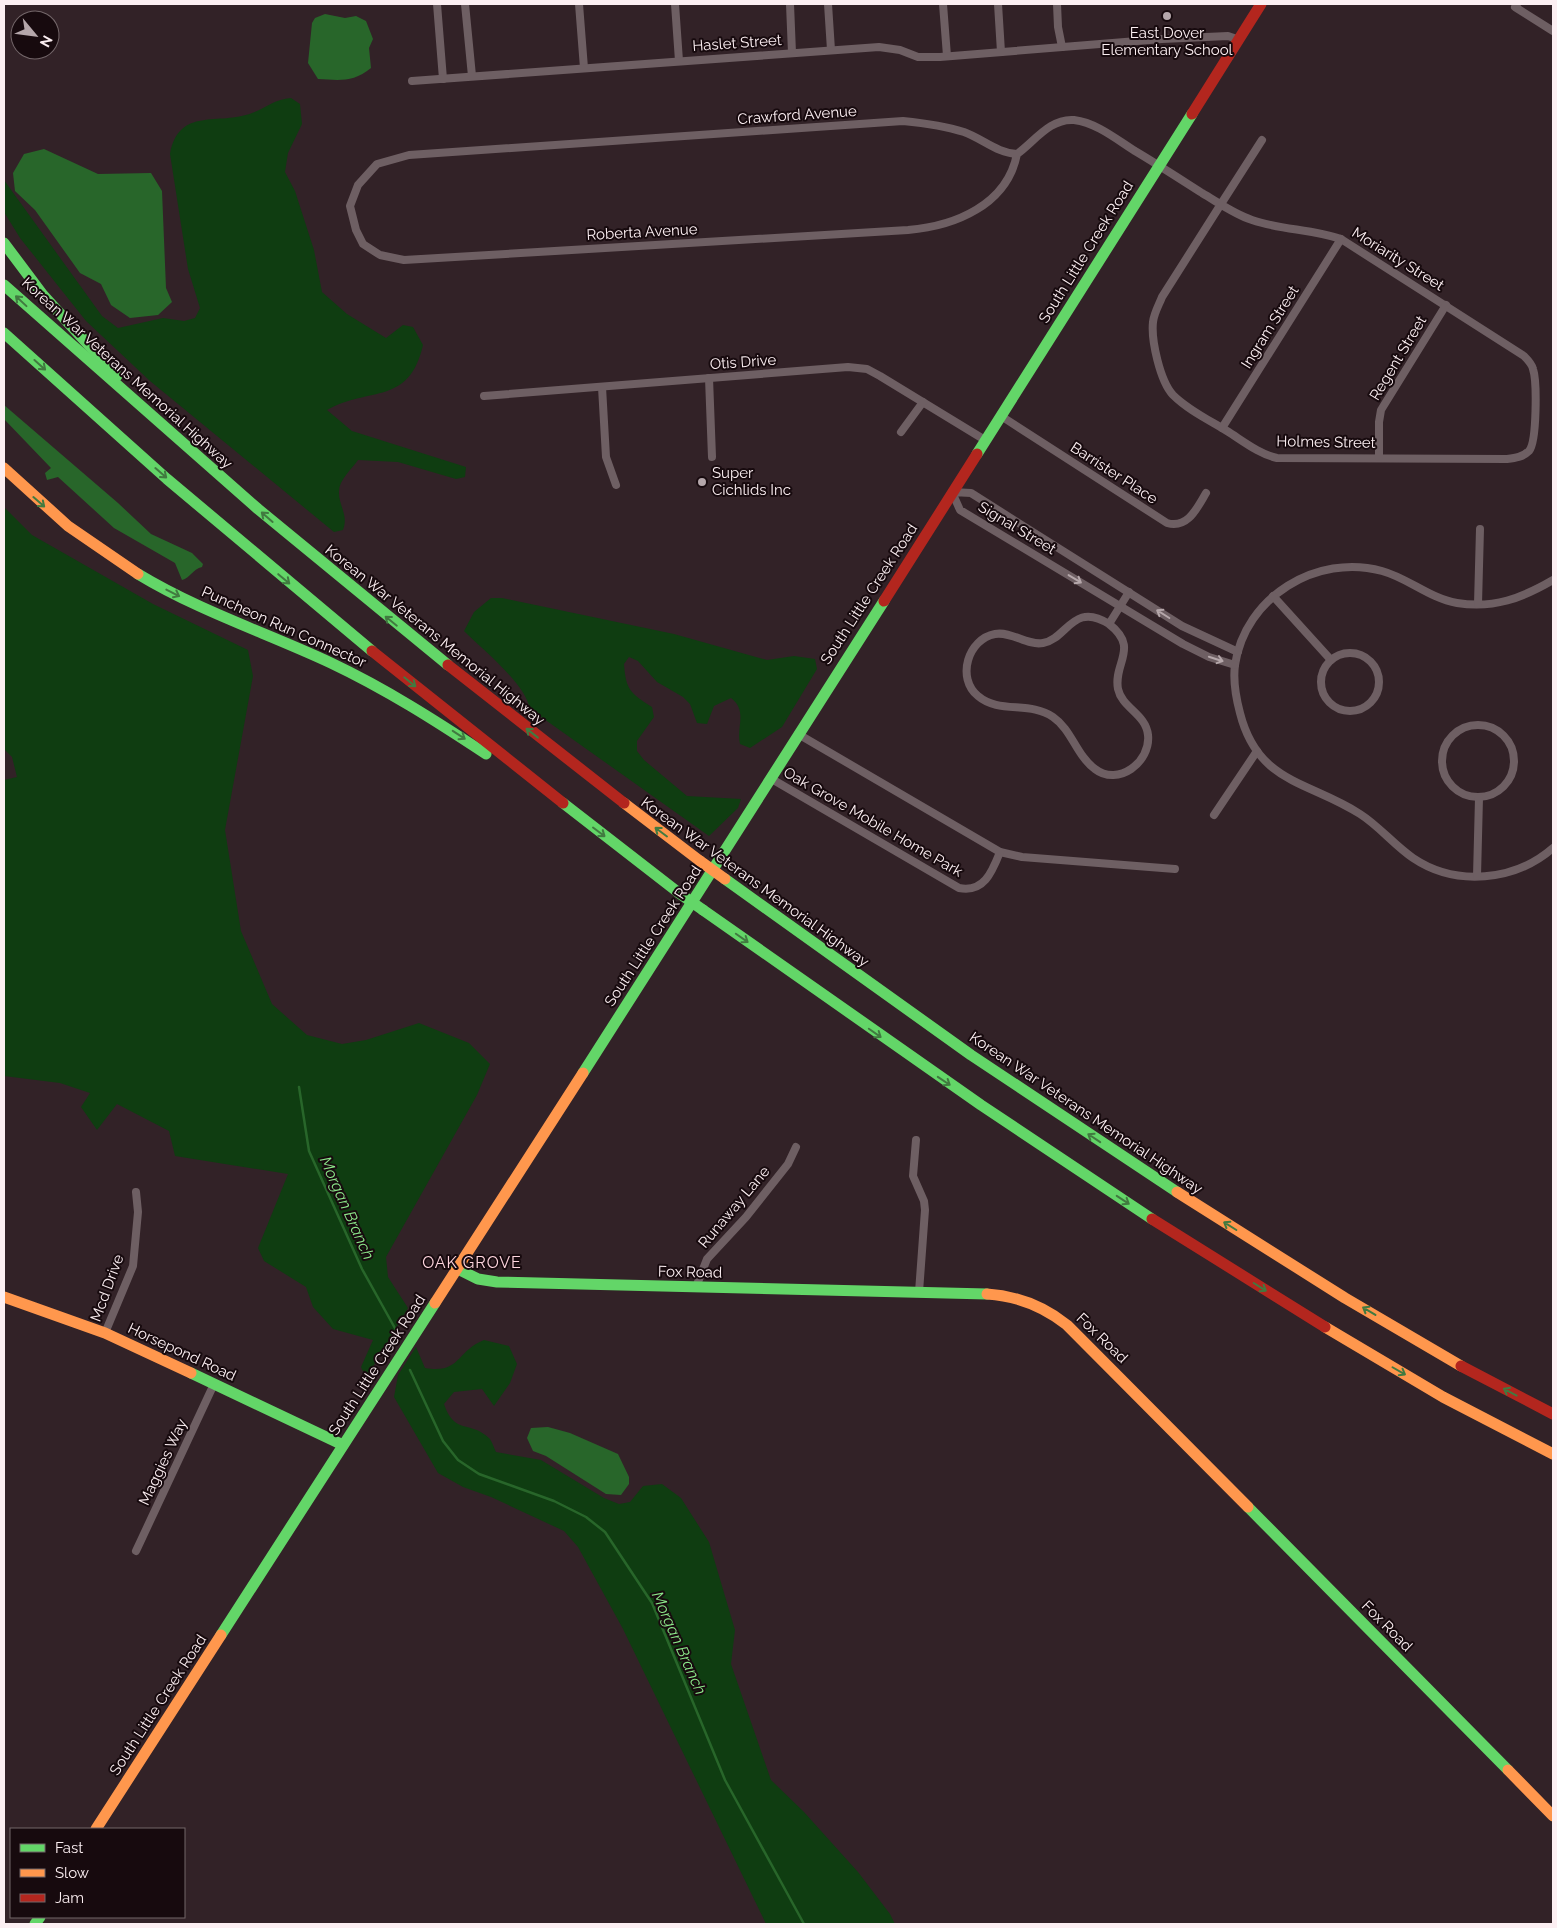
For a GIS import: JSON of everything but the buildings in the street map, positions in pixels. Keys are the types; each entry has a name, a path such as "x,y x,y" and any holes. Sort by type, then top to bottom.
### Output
{"main road":[{"name":"South Little Creek Road","path":"97,1828 690,907 1261,4"},
{"path":"4,243 77,335 176,438"},
{"name":"Korean War Veterans Memorial Highway","path":"4,284 176,438 310,554 420,644 558,754 822,951 952,1042 1159,1181 1409,1335 1480,1376 1553,1414"},
{"path":"4,332 100,420 278,574 560,802 679,893 944,1081 1218,1261 1402,1373 1553,1454"},
{"name":"Puncheon Run Connector","path":"4,468 70,528 132,571 190,602 314,655 389,692 428,715 560,802"},
{"name":"Fox Road","path":"456,1268 478,1279 497,1282 990,1294 1019,1297 1042,1306 1062,1321 1553,1816"},
{"name":"Horsepond Road","path":"4,1297 105,1333 343,1445"}],"street":[{"path":"437,4 443,78"},
{"path":"465,4 472,76"},
{"path":"579,4 584,68"},
{"path":"675,4 679,61"},
{"path":"790,4 792,53"},
{"path":"828,4 831,50"},
{"path":"943,4 947,56"},
{"path":"998,4 1001,52"},
{"path":"1057,4 1058,27 1062,46"},
{"path":"1517,4 1515,7 1553,31"},
{"name":"Haslet Street","path":"412,81 879,47 900,50 918,57 1228,36 1237,40"},
{"path":"1017,154 1049,127 1073,120 1092,124 1159,165"},
{"name":"Crawford Avenue","path":"409,154 903,122 962,132 1006,153 1017,154"},
{"name":"Holmes Street","path":"1262,140 1162,297 1153,322 1156,348 1166,386 1178,400 1262,453 1278,458 1517,458 1529,452"},
{"name":"Roberta Avenue","path":"409,154 377,164 358,185 350,206 356,230 363,244 380,255 404,260 930,228 952,223 983,206 1009,178 1017,154"},
{"name":"Moriarity Street","path":"1159,165 1221,204 1252,220 1326,234 1341,239 1530,361 1535,376 1534,440 1529,452"},
{"name":"Ingram Street","path":"1222,428 1341,239"},
{"name":"Regent Street","path":"1379,457 1379,422 1382,410 1446,305"},
{"name":"Otis Drive","path":"484,396 848,367 867,369 985,440"},
{"path":"709,378 712,457"},
{"path":"602,387 606,457 616,485"},
{"path":"901,432 923,402"},
{"name":"Barrister Place","path":"1001,416 1167,523 1173,525 1186,521 1194,513 1206,494"},
{"name":"Signal Street","path":"1235,665 1195,651 960,510 952,492 971,493 1182,626 1238,652"},
{"path":"1478,604 1480,529"},
{"path":"1553,580 1523,597 1478,604 1447,600 1393,574 1353,566 1336,567 1312,573 1299,578 1274,596 1248,628 1235,665 1239,709 1245,730 1257,751 1273,767 1294,783 1361,815 1404,851 1423,864 1443,873 1477,876 1498,875 1521,868 1539,859 1553,848"},
{"path":"1109,624 1129,592"},
{"path":"1274,596 1331,660"},
{"path":"1098,619 1109,624 1119,633 1124,646 1124,660 1118,679 1119,692 1125,702 1143,720 1148,734 1144,756 1134,767 1122,774 1108,775 1094,768 1083,758 1062,725 1049,714 1034,708 1003,706 986,702 978,697 969,684 968,659 977,645 990,636 1010,634 1030,642 1045,643 1075,620 1098,619"},
{"path":"1349,653 1366,658 1373,664 1379,682 1378,691 1366,706 1348,711 1330,703 1322,686 1325,667 1331,660 1349,653"},
{"path":"1481,724 1493,727 1503,734 1511,744 1514,768 1510,780 1502,789 1491,795 1479,798 1467,796 1452,787 1443,772 1441,760 1446,743 1458,730 1469,725 1481,724"},
{"path":"798,734 1000,852 1022,857 1175,869"},
{"path":"1214,815 1257,751"},
{"name":"Oak Grove Mobile Home Park","path":"770,778 959,888 973,889 982,885 993,869 1000,852"},
{"path":"1477,876 1479,798"},
{"path":"916,1140 913,1176 924,1201 925,1210 919,1292"},
{"name":"Runaway Lane","path":"696,1287 707,1259 746,1217 788,1164 796,1147"},
{"name":"Mcd Drive","path":"105,1333 133,1266 138,1212 136,1192"},
{"name":"Maggies Way","path":"136,1551 214,1384"}],"shaded area":[{"path":"325,14 345,18 356,16 366,21 373,39 369,48 371,68 358,76 345,80 318,79 308,63 312,23 315,18"},
{"path":"291,98 300,104 302,124 288,153 285,172 295,191 314,250 322,292 347,314 386,338 403,325 413,327 423,345 417,364 408,378 398,386 343,403 327,410 352,431 466,467 465,477 456,479 398,462 358,460 343,479 340,487 339,496 345,525 343,530 334,532 150,381 86,321 20,238 4,212 4,180 102,316 118,328 163,318 184,321 195,318 200,308 188,269 170,154 175,139 182,129 191,123 202,120 239,117 280,100"},
{"path":"44,149 98,174 151,173 162,191 166,288 172,302 158,315 130,318 111,305 101,284 80,273 35,210 15,191 13,173 24,154"},
{"path":"4,405 118,503 151,534 192,553 203,564 202,567 182,580 175,563 114,528 58,477 47,480 45,473 51,468 4,419"},
{"path":"4,507 32,535 153,604 248,650 253,676 225,830 241,931 272,1004 307,1035 342,1044 366,1040 419,1023 469,1043 490,1064 477,1095 386,1257 388,1277 408,1308 366,1378 361,1367 373,1340 333,1329 313,1307 306,1287 264,1261 258,1248 288,1174 175,1156 169,1131 117,1104 97,1130 81,1107 90,1093 60,1083 4,1076 4,780 17,777 12,757 4,749"},
{"path":"491,598 502,598 674,634 767,660 794,656 815,659 817,669 782,727 750,748 740,744 739,708 731,698 714,706 707,724 697,723 690,704 683,697 657,682 638,661 629,657 624,664 626,680 630,690 652,707 654,717 637,741 637,751 644,760 687,796 741,799 738,808 709,836 530,709 527,699 512,678 464,631 474,612"},
{"path":"484,1340 509,1346 517,1364 510,1383 494,1406 482,1389 454,1392 444,1404 448,1414 458,1424 475,1429 489,1438 496,1452 541,1460 604,1498 619,1504 630,1502 643,1486 662,1484 681,1498 709,1542 735,1630 731,1664 771,1780 804,1812 858,1872 890,1914 895,1924 766,1924 623,1629 578,1547 564,1531 491,1497 463,1487 438,1473 394,1397 398,1375 416,1347 425,1368 437,1369 452,1365 468,1350"},
{"path":"548,1427 570,1433 618,1454 629,1477 629,1484 621,1495 606,1494 546,1456 533,1451 527,1438 531,1428"}],"waterway":[{"name":"Morgan Branch","path":"299,1087 309,1151 362,1269 396,1330"},
{"name":"Morgan Branch","path":"410,1370 443,1441 458,1460 479,1474 554,1501 586,1517 605,1532 652,1603 725,1780 804,1924"}],"traffic: fast":[{"path":"977,454 1192,114"},
{"path":"4,243 43,295 117,376"},
{"path":"4,285 258,509 448,665"},
{"path":"4,333 167,479 372,651"},
{"path":"138,574 209,611 307,652 351,673 410,706 486,754"},
{"path":"583,1073 884,601"},
{"path":"563,803 679,893"},
{"path":"725,879 971,1055 1177,1192"},
{"path":"679,893 703,910"},
{"path":"703,910 981,1105 1152,1219"},
{"path":"456,1268 478,1279 497,1282 987,1294"},
{"path":"221,1635 435,1303"},
{"path":"191,1373 343,1445"},
{"path":"1248,1507 1508,1770"},
{"path":"35,1924 39,1918"}],"traffic: slow":[{"path":"4,468 68,526 138,574"},
{"path":"624,803 700,861"},
{"path":"700,861 725,879"},
{"path":"435,1303 583,1073"},
{"path":"1177,1192 1345,1298 1461,1366"},
{"path":"987,1294 1009,1297 1030,1303 1049,1312 1067,1325 1248,1507"},
{"path":"4,1297 105,1333 191,1373"},
{"path":"1325,1327 1443,1397 1553,1454"},
{"path":"97,1828 221,1635"},
{"path":"1508,1770 1553,1816"}],"traffic: jam":[{"path":"1192,114 1261,4"},
{"path":"884,601 977,454"},
{"path":"372,651 563,803"},
{"path":"448,665 624,803"},
{"path":"1152,1219 1325,1327"},
{"path":"1461,1366 1553,1414"}],"place":[{"name":"East Dover Elementary School","path":"1167,16"},
{"name":"Super Cichlids Inc","path":"702,482"}],"district":[{"name":"OAK GROVE","path":"472,1262"}]}
